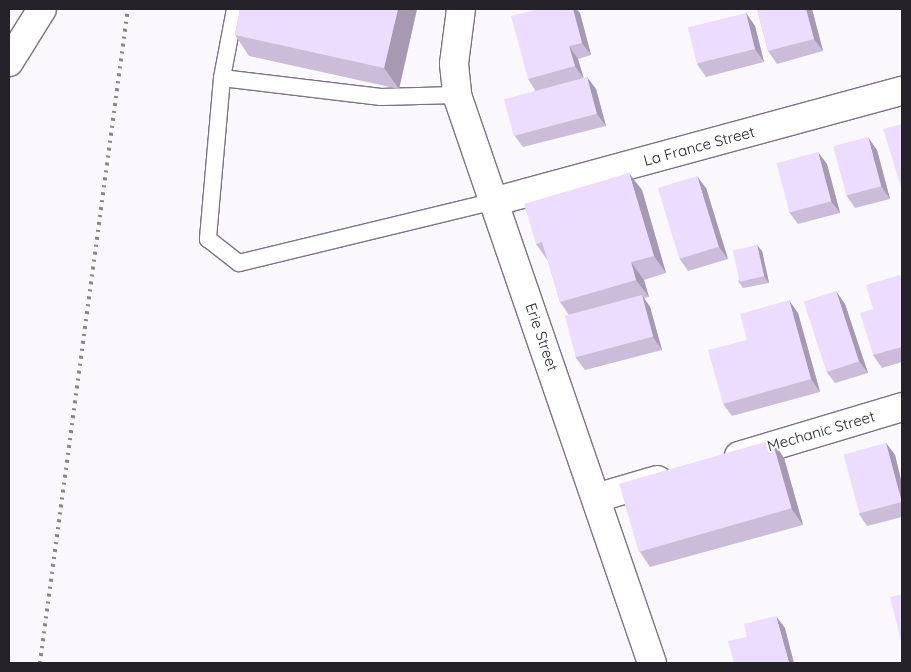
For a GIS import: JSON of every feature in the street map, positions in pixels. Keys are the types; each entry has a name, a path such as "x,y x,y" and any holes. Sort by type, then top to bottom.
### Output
{"street":[{"path":"9,62 42,9"},
{"name":"Erie Street","path":"462,9 454,64 457,95 496,201 652,663"},
{"name":"La France Street","path":"496,201 902,91"},
{"name":"Mechanic Street","path":"713,463 902,407"},
{"path":"596,498 685,472"}],"lane":[{"path":"235,9 222,78 208,239 240,263 496,201"},
{"path":"222,78 381,96 457,95"}],"building":[{"path":"240,9 398,9 384,68 235,35"},
{"path":"539,9 573,9 582,43 569,46 575,66 528,79 511,16"},
{"path":"757,9 806,9 814,39 768,51"},
{"path":"746,13 755,49 697,63 688,28"},
{"path":"587,77 597,114 514,136 504,99"},
{"path":"902,124 902,190 883,129"},
{"path":"868,137 881,186 846,196 833,146"},
{"path":"818,152 831,201 790,212 776,163"},
{"path":"629,173 654,256 631,262 636,280 560,302 542,242 536,244 524,204"},
{"path":"697,176 719,247 679,259 658,188"},
{"path":"757,245 764,276 740,282 733,251"},
{"path":"900,275 902,281 902,347 873,355 860,313 873,309 866,285"},
{"path":"836,291 859,361 827,372 804,302"},
{"path":"642,295 653,337 576,357 565,316"},
{"path":"789,300 811,379 723,404 708,350 747,340 740,314"},
{"path":"772,440 792,508 639,552 619,484"},
{"path":"886,443 902,502 859,513 843,454"},
{"path":"902,594 902,645 890,597"},
{"path":"776,616 789,663 734,663 728,641 747,637 744,624"}],"railway":[{"path":"40,663 128,9"}]}
